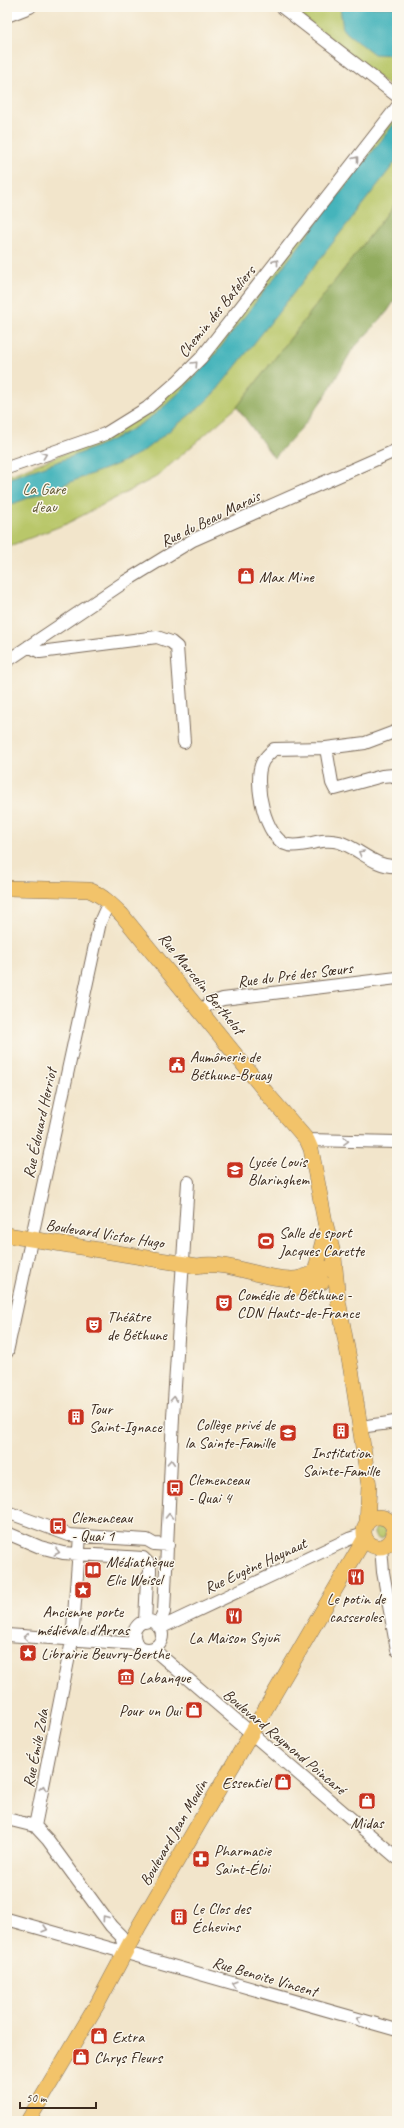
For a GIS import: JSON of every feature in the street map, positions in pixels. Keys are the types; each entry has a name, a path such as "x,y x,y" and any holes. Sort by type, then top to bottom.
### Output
{"main road":[{"name":"Rue Marcelin Berthelot","path":"7,888 89,890 97,893 109,902 122,914 269,1096 307,1140 314,1160 325,1224 334,1257 326,1275 338,1300 369,1499 385,1532"},
{"path":"325,1224 326,1275"},
{"name":"Boulevard Victor Hugo","path":"7,1234 190,1265 208,1264 268,1276 292,1279 326,1275"},
{"name":"Boulevard Jean Moulin","path":"28,2121 98,2003 125,1951 352,1561 385,1532"}],"street":[{"path":"7,16 30,7"},
{"path":"282,7 397,96"},
{"name":"Chemin des Bateliers","path":"7,468 105,434 147,408 178,381 201,358 397,107"},
{"name":"Rue du Beau Marais","path":"7,661 126,581 193,540 397,450"},
{"path":"29,646 40,652 158,637 171,642 177,647 184,742"},
{"path":"397,731 365,743 326,748 274,749 262,764 258,791 264,815 273,833 286,844 303,845 322,839 339,842 388,867 397,866"},
{"path":"326,748 332,783 335,789 382,776 396,776"},
{"name":"Rue Édouard Herriot","path":"7,1352 100,922 109,902"},
{"name":"Rue du Pré des Sœurs","path":"202,1012 208,1004 223,999 397,978"},
{"path":"307,1140 397,1142"},
{"path":"7,1533 63,1553 137,1556 147,1560 150,1565 150,1573 147,1579 154,1625 161,1639 154,1648 145,1649 135,1640 136,1630 154,1625 164,1612 190,1265 188,1182"},
{"path":"359,1428 386,1425 397,1421"},
{"path":"7,1512 69,1535 147,1540 154,1544 168,1545"},
{"path":"40,1546 48,1539 48,1528"},
{"path":"385,1532 383,1572 397,1650"},
{"name":"Rue Eugène Haynaut","path":"154,1625 349,1539 385,1532"},
{"name":"Rue Émile Zola","path":"34,1826 72,1641 80,1536"},
{"path":"7,1635 72,1641 138,1644"},
{"name":"Boulevard Raymond Poincaré","path":"154,1648 160,1655 397,1858"},
{"path":"7,1819 34,1826 48,1840 111,1926 121,1936 125,1951"},
{"name":"Rue Benoite Vincent","path":"7,1919 93,1944 125,1951 142,1958 397,2030"}],"green space":[{"path":"290,7 397,7 397,92"},
{"name":"La Gare d'eau","path":"397,114 397,201 237,407 156,477 66,524 7,547 7,476 94,442 168,395"},
{"path":"397,201 397,297 387,312 352,350 327,393 305,424 274,458 237,407"},
{"path":"382,1527 385,1528 385,1538 378,1539 375,1538 374,1531 375,1528"}],"water":[{"path":"340,7 397,7 397,55 374,54 343,30"},
{"path":"397,120 397,160 217,390 200,407 142,452 118,464 7,506 7,479 104,444 145,421 166,405 186,386 213,357"}],"place":[{"name":"Max Mine","path":"246,576"},
{"name":"Aumônerie de Béthune-Bruay","path":"177,1065"},
{"name":"Lycée Louis Blaringhem","path":"235,1170"},
{"name":"Salle de sport Jacques Carette","path":"266,1241"},
{"name":"Comédie de Béthune - CDN Hauts-de-France","path":"224,1303"},
{"name":"Théâtre de Béthune","path":"94,1325"},
{"name":"Tour Saint-Ignace","path":"76,1417"},
{"name":"Institution Sainte-Famille","path":"341,1431"},
{"name":"Collège privé de la Sainte-Famille","path":"288,1433"},
{"name":"Clemenceau - Quai 4","path":"175,1488"},
{"name":"Clemenceau - Quai 1","path":"58,1526"},
{"name":"Médiathèque Elie Weisel","path":"93,1570"},
{"name":"Le potin de casseroles","path":"356,1577"},
{"name":"Ancienne porte médiévale d'Arras","path":"83,1590"},
{"name":"La Maison Sojuñ","path":"234,1616"},
{"name":"Librairie Beuvry-Berthe","path":"28,1653"},
{"name":"Labanque","path":"126,1677"},
{"name":"Pour un Oui","path":"194,1710"},
{"name":"Essentiel","path":"283,1782"},
{"name":"Midas","path":"367,1801"},
{"name":"Pharmacie Saint-Éloi","path":"201,1859"},
{"name":"Le Clos des Échevins","path":"179,1917"},
{"name":"Extra","path":"99,2036"},
{"name":"Chrys Fleurs","path":"81,2057"}]}
